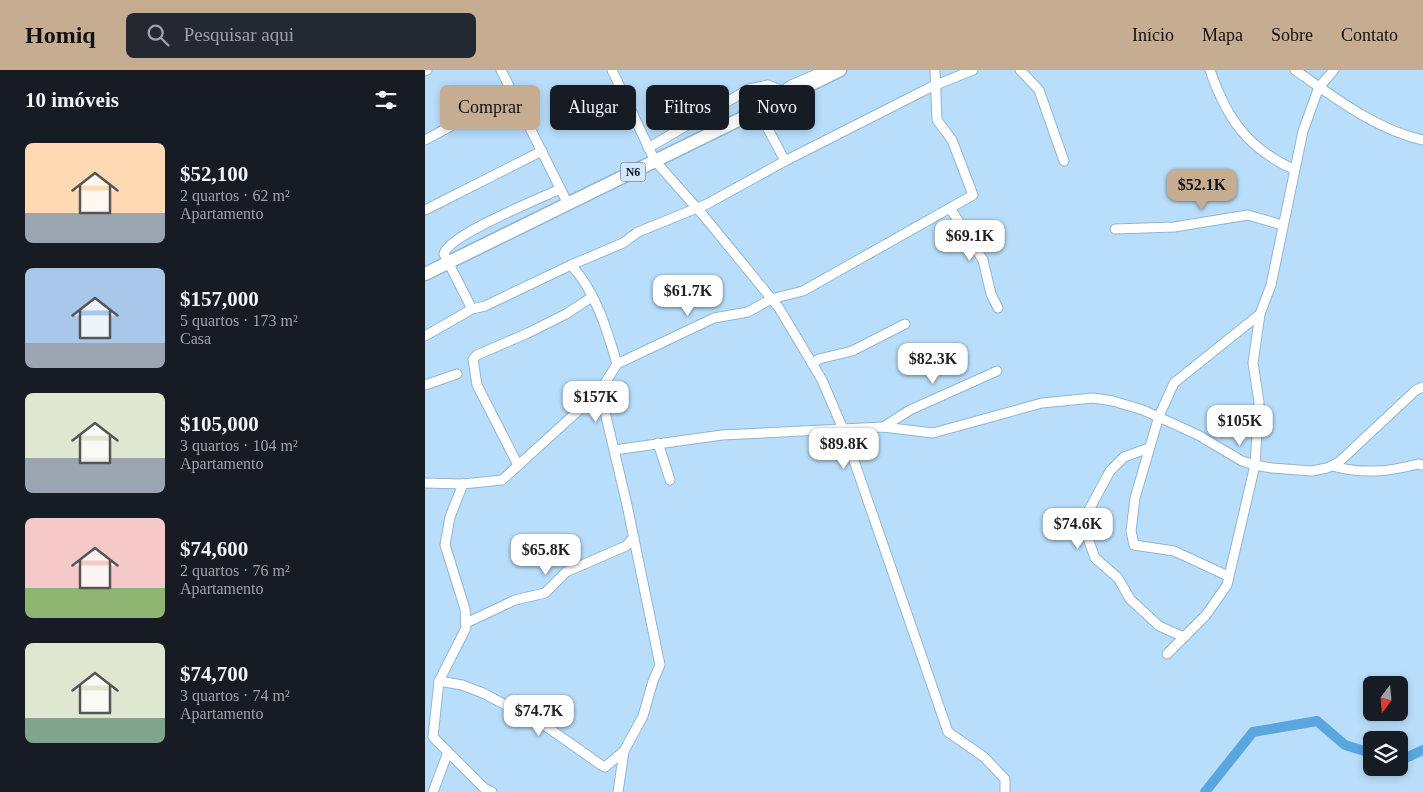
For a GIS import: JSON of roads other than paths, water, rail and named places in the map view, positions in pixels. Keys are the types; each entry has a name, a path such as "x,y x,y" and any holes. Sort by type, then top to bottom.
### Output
{"highway":[{"name":"N6","path":"805,85 840,70"},
{"name":"N6","path":"425,274 739,119"}],"street":[{"path":"501,70 568,204"},
{"path":"612,70 655,161 696,207 771,299 822,380 843,429 948,732 984,757 1005,779 1005,792"},
{"path":"791,85 826,70"},
{"path":"425,483 463,484 502,480 600,390 617,364 714,318 748,312 771,299 803,291 973,195 952,140 937,120 935,70"},
{"path":"425,336 472,309 485,306 571,265 623,243 638,232 707,204 785,161 936,86 973,70"},
{"path":"1020,70 1039,90 1064,161"},
{"path":"1210,70 1217,90 1232,120 1245,137 1278,162 1293,169"},
{"path":"1295,70 1319,87 1394,132 1423,140"},
{"path":"1167,654 1206,615 1227,585 1255,465 1259,402 1253,362 1260,314 1271,285 1293,169 1303,131 1319,87 1334,70"},
{"path":"649,148 739,95"},
{"path":"425,140 444,130"},
{"path":"769,130 785,161"},
{"path":"425,210 542,151"},
{"path":"472,309 444,254 445,248 479,226 560,189"},
{"path":"950,208 983,260 991,294 998,308"},
{"path":"1115,229 1174,228 1247,215 1283,225"},
{"path":"571,265 603,318 617,364"},
{"path":"518,465 499,430 486,398 477,385 473,359 477,355 566,314 591,297"},
{"path":"1229,576 1174,552 1141,548 1134,545 1131,541 1131,518 1159,416 1175,383 1260,314"},
{"path":"812,364 819,359 852,351 905,324"},
{"path":"883,427 910,410 997,371"},
{"path":"425,385 457,374"},
{"path":"614,450 658,442 722,435 883,427 933,433 1042,403 1069,399 1113,401 1159,416 1199,435 1242,461 1272,468 1312,471 1332,466 1349,453 1416,390 1423,387"},
{"path":"600,390 634,537 644,596 660,665 653,681 643,716 624,751 617,792"},
{"path":"658,442 670,480"},
{"path":"1149,448 1124,457 1110,471 1089,510 1086,533 1095,558 1117,578 1130,599 1159,626 1184,638"},
{"path":"1332,466 1353,472 1374,473 1418,464 1423,465"},
{"path":"433,737 439,681 466,628 465,609 445,545 450,518 463,484"},
{"path":"466,623 515,600 545,593 566,572 626,546 634,537"},
{"path":"439,681 462,685 483,693 547,727 583,754 619,776"},
{"path":"425,729 484,788 492,792"},
{"path":"605,767 624,751"},
{"path":"433,792 448,752"}],"waterway":[{"path":"1205,792 1253,732 1317,721 1345,745 1363,751"},
{"path":"1408,757 1423,750"}]}
